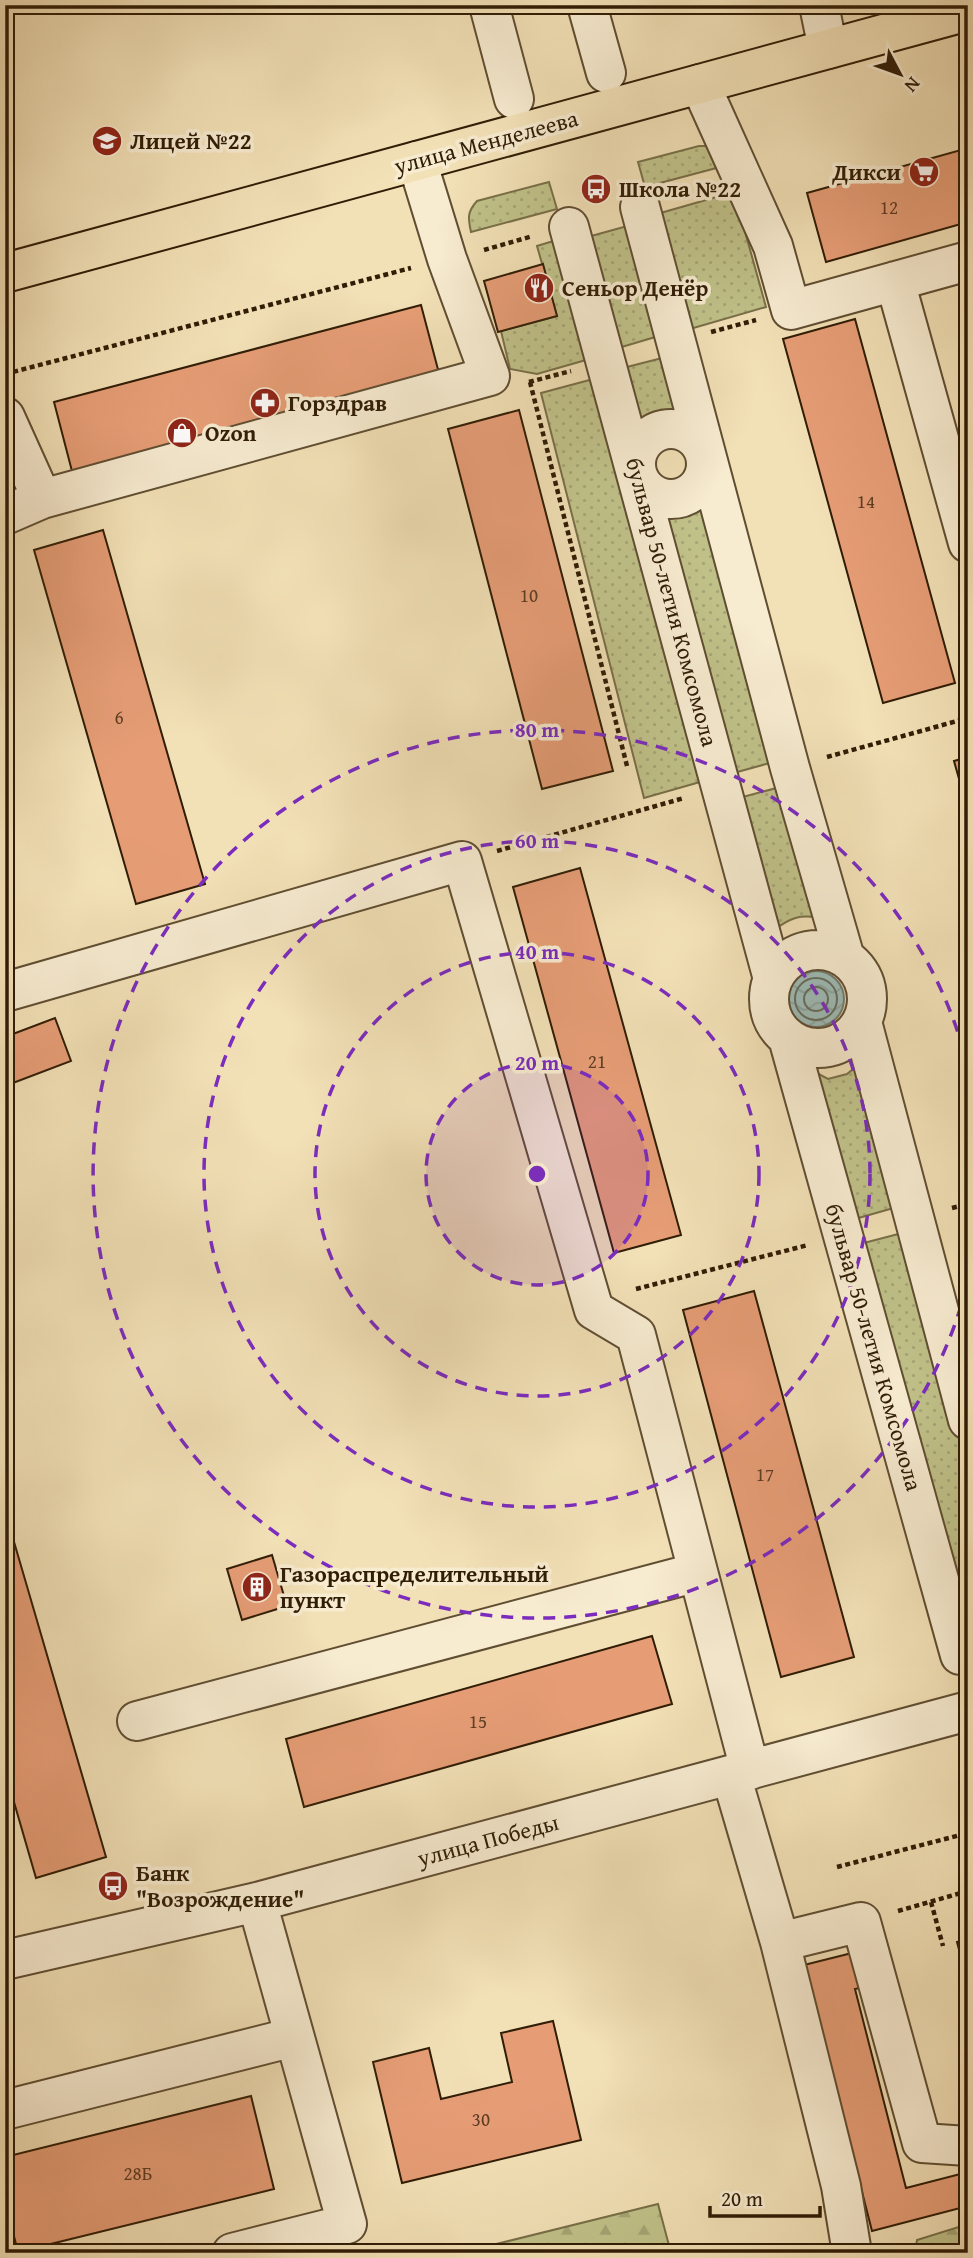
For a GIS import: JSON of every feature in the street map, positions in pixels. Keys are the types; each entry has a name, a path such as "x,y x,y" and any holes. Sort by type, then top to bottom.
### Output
{"main road":[{"name":"улица Менделеева","path":"5,273 968,11"}],"street":[{"path":"489,5 514,99"},
{"path":"587,5 606,73"},
{"path":"819,5 828,49"},
{"path":"700,84 773,246 791,310 968,261"},
{"path":"5,514 42,499 490,376 447,259 417,161"},
{"path":"640,207 790,768 845,958"},
{"name":"бульвар 50-летия Комсомола","path":"569,227 773,979 769,994 770,1011 776,1026 788,1038 960,1655"},
{"path":"895,281 968,543"},
{"path":"5,417 42,499"},
{"path":"662,430 685,431 694,437 706,458 702,481 696,491 686,497 662,499 643,486 638,475 638,453 643,443 662,430"},
{"path":"5,992 463,861 594,1310 636,1335 698,1573 780,1942 841,2186 852,2253"},
{"path":"773,979 783,965 796,955 812,950 829,951 845,958 863,979 867,996 862,1021 968,1420"},
{"path":"788,1038 801,1045 829,1047 848,1038 862,1021"},
{"path":"137,1721 698,1573"},
{"name":"улица Победы","path":"5,1960 257,1902 968,1711"},
{"path":"232,2253 347,2224 257,1902"},
{"path":"780,1942 861,1922 922,2143 968,2146"},
{"path":"5,2110 294,2037"}],"path":[{"path":"5,374 569,227"},
{"path":"677,342 791,310"},
{"path":"490,376 530,382 606,361"},
{"path":"530,382 627,766"},
{"path":"790,768 968,718"},
{"path":"463,861 723,787"},
{"path":"914,1218 968,1204"},
{"path":"592,1301 844,1236"},
{"path":"837,1867 968,1833"},
{"path":"861,1922 968,1891"},
{"path":"930,1902 943,1946"}],"green space":[{"path":"699,146 709,146 720,167 645,187 638,162"},
{"path":"549,182 557,209 471,232 469,215 477,201"},
{"path":"734,192 766,307 690,329 657,214"},
{"path":"631,225 662,335 615,349 584,238"},
{"path":"560,239 593,358 537,374 510,369 501,331 557,316 537,246"},
{"path":"666,357 682,421 659,422 639,433 623,368"},
{"path":"597,378 707,780 644,798 541,393"},
{"path":"706,500 777,761 730,774 659,515 685,513"},
{"path":"784,786 819,918 795,918 774,930 739,798"},
{"path":"858,1065 897,1207 855,1219 815,1072 828,1079 847,1074"},
{"path":"906,1232 968,1458 968,1641 860,1244"},
{"path":"658,2204 671,2253 460,2253"},
{"path":"968,2224 968,2253 915,2253 917,2240"}],"water":[{"path":"816,971 827,973 836,979 842,988 842,1010 836,1019 827,1025 816,1027 805,1025 796,1019 790,1010 788,999 790,988 796,979 805,973"}],"building":[{"path":"968,148 968,222 826,262 807,193"},
{"path":"543,264 557,316 498,332 484,281"},
{"path":"421,305 440,377 73,475 54,402"},
{"path":"855,319 955,683 883,703 783,339"},
{"path":"519,410 613,771 542,789 448,429"},
{"path":"103,530 205,884 136,904 34,550"},
{"path":"968,757 968,811 954,761"},
{"path":"580,868 681,1235 614,1253 513,887"},
{"path":"55,1018 71,1061 5,1086 5,1037"},
{"path":"754,1291 854,1657 781,1677 683,1310"},
{"path":"5,1511 106,1857 36,1878 5,1771"},
{"name":"Газораспределительный пункт","path":"272,1555 287,1606 242,1620 227,1569"},
{"path":"652,1636 672,1704 304,1807 286,1739"},
{"path":"968,1939 968,1984 957,1942"},
{"path":"856,1952 865,1987 855,1989 906,2188 968,2172 968,2206 872,2231 804,1965"},
{"path":"553,2021 581,2140 402,2183 373,2062 429,2048 441,2099 512,2082 501,2033"},
{"path":"251,2096 274,2189 18,2252 5,2201 5,2157"}],"place":[{"name":"Лицей №22","path":"107,141"},
{"name":"Дикси","path":"924,172"},
{"name":"Школа №22","path":"596,189"},
{"name":"Сеньор Денёр","path":"539,288"},
{"name":"Горздрав","path":"265,403"},
{"name":"Ozon","path":"182,433"},
{"name":"Газораспределительный пункт","path":"257,1587"},
{"name":"Банк \"Возрождение\"","path":"113,1886"}]}
